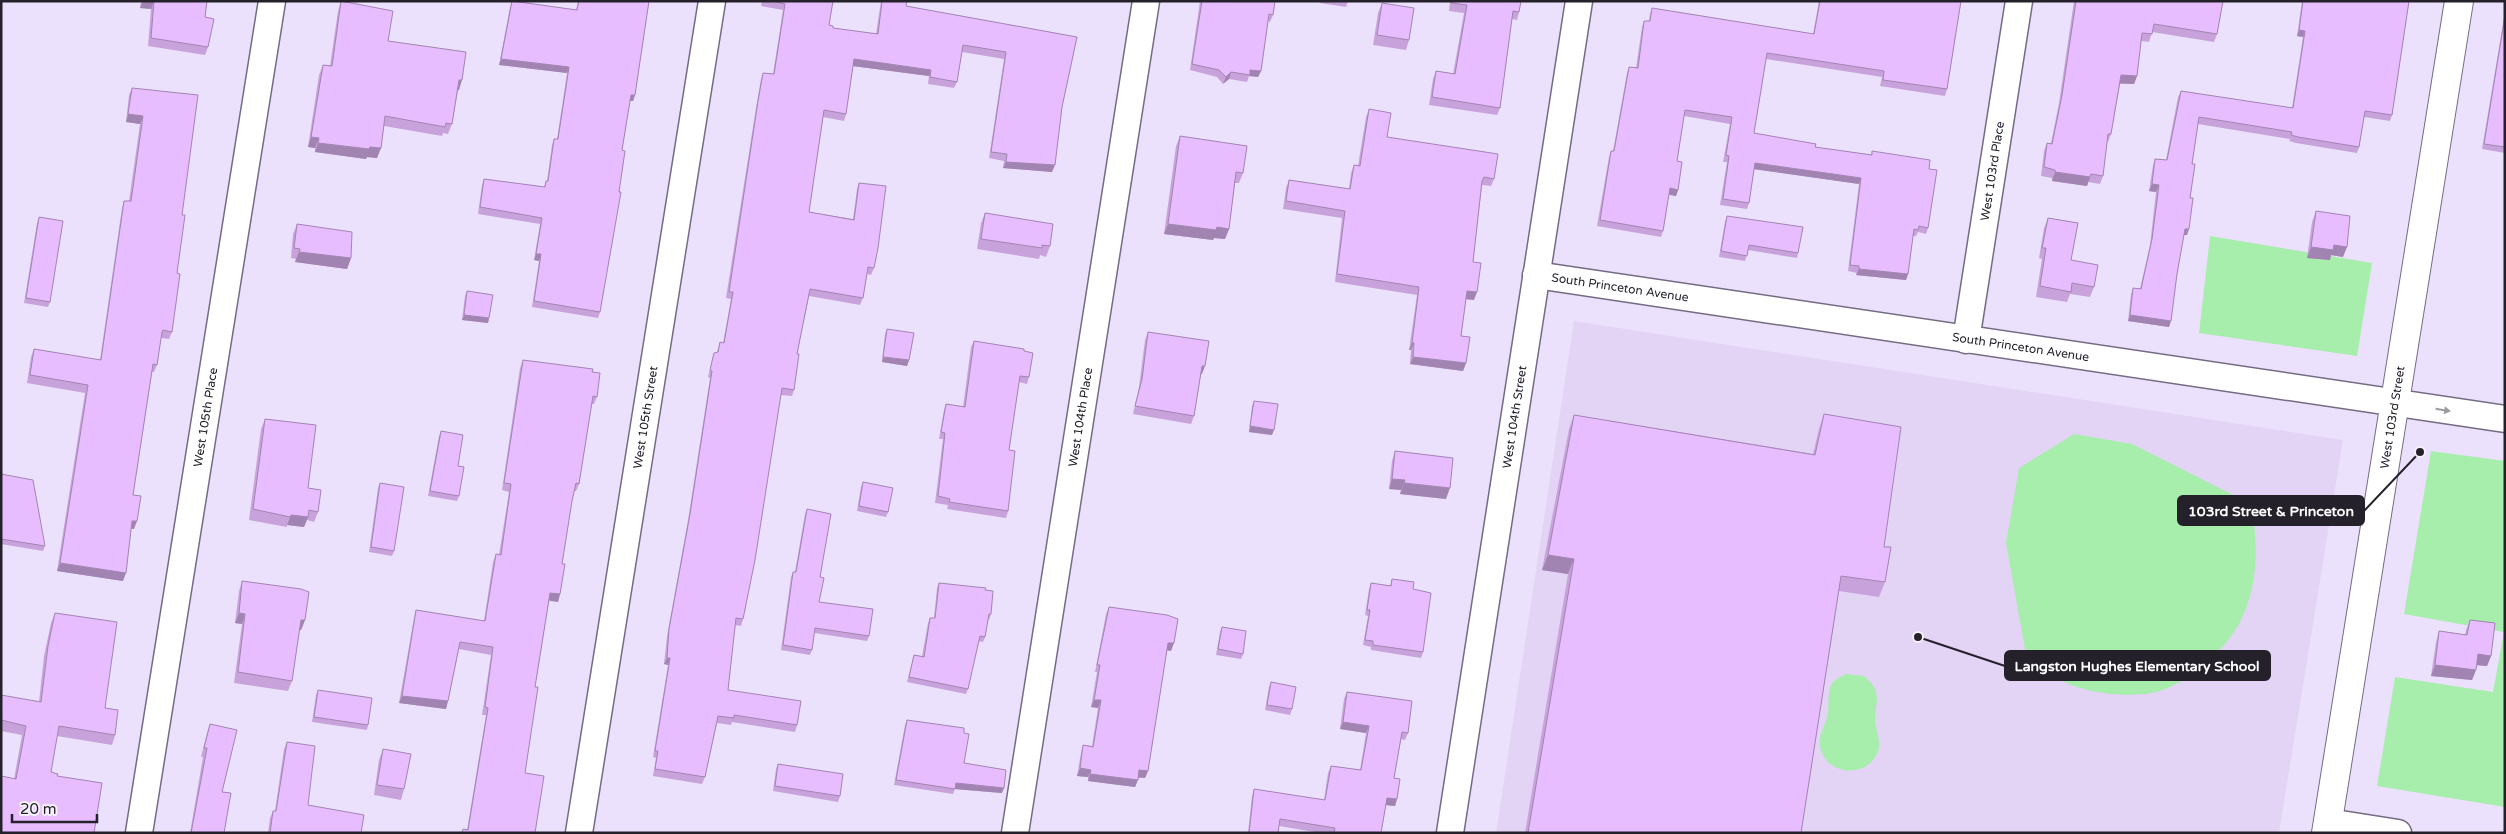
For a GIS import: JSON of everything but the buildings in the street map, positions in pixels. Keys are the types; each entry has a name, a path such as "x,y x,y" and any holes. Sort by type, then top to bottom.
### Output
{"main road":[{"name":"West 103rd Street","path":"2327,827 2459,1"}],"street":[{"name":"West 105th Place","path":"139,833 272,1"},
{"name":"West 105th Street","path":"579,833 712,1"},
{"name":"West 104th Place","path":"1015,833 1146,1"},
{"name":"West 104th Street","path":"1450,833 1579,1"},
{"name":"West 103rd Place","path":"1966,340 2020,1"},
{"name":"South Princeton Avenue","path":"1536,275 2395,402 2505,420"},
{"path":"2327,827 2398,833"}],"shaded area":[{"path":"1574,321 2343,440 2279,833 1496,833"}],"green space":[{"path":"2210,236 2372,263 2357,356 2199,333"},
{"path":"2074,434 2132,444 2251,504 2256,548 2254,577 2247,606 2241,620 2225,644 2214,656 2173,686 2145,694 2102,693 2070,684 2056,677 2026,655 2006,543 2019,468"},
{"path":"2431,451 2505,461 2505,807 2377,786 2395,677 2493,692 2504,632 2404,614"},
{"path":"1847,674 1864,676 1875,690 1877,699 1875,720 1879,743 1875,757 1868,765 1859,769 1849,770 1839,769 1830,764 1824,757 1820,746 1821,734 1828,713 1831,685"}],"place":[{"name":"103rd Street & Princeton","path":"2420,452"},
{"name":"Langston Hughes Elementary School","path":"1918,637"}]}
